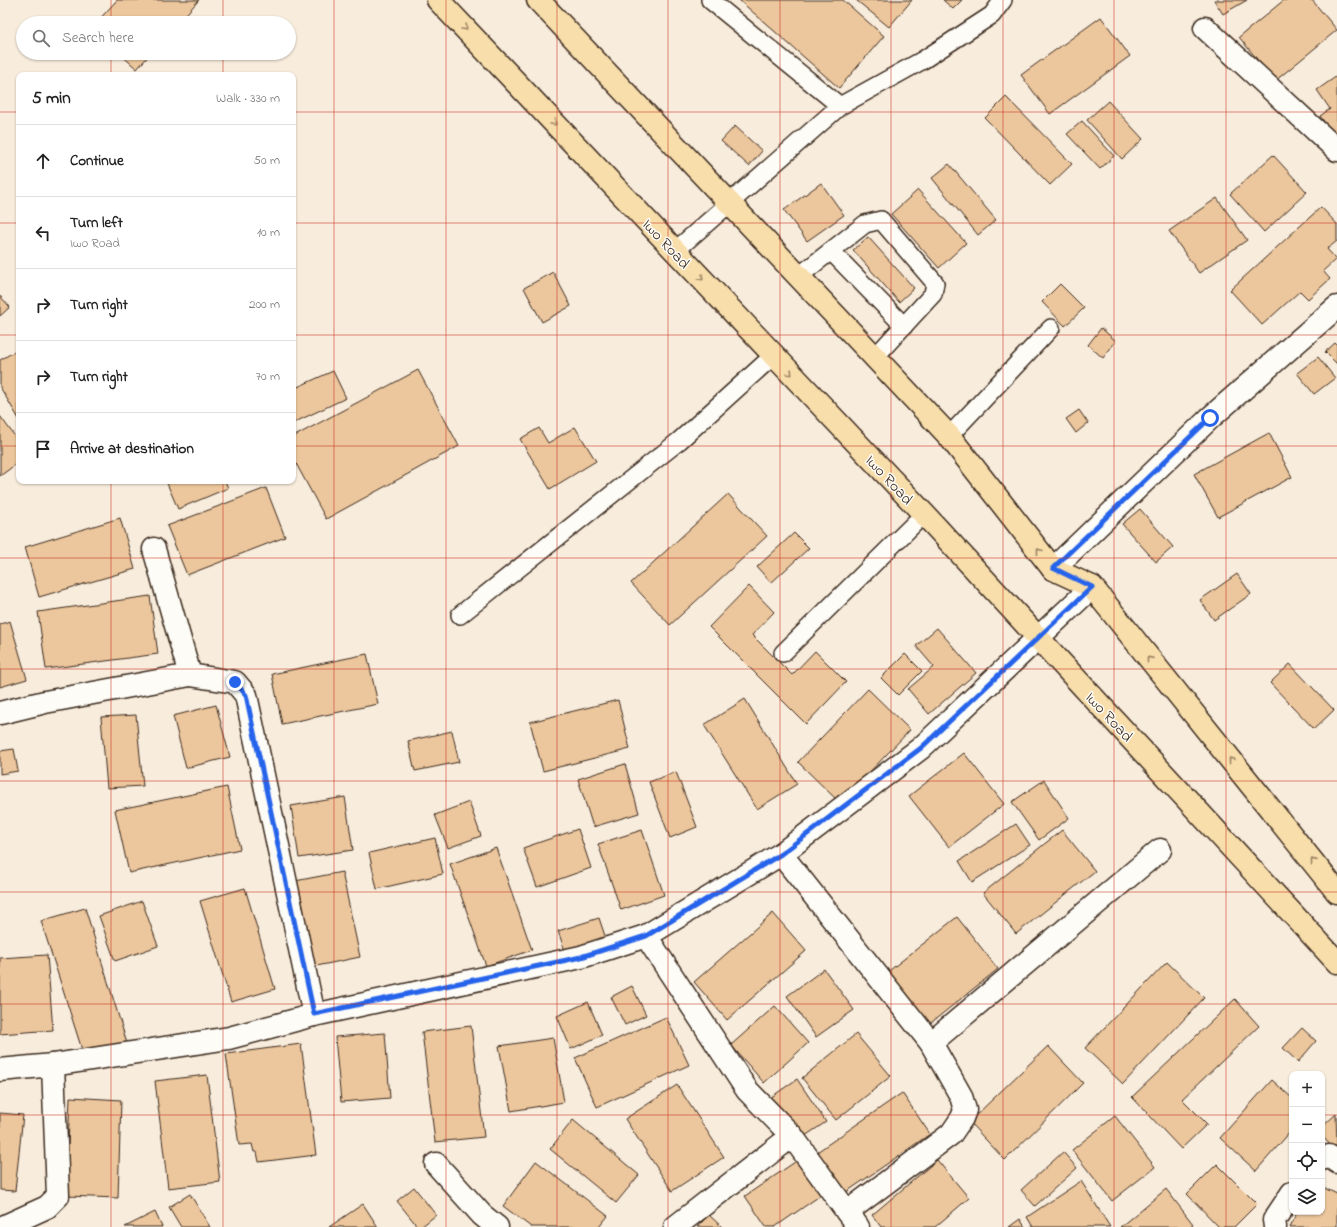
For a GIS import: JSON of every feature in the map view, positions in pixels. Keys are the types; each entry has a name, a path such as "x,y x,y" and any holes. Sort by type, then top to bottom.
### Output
{"main road":[{"name":"Iwo Road","path":"438,0 924,514 1337,962"},
{"path":"538,0 949,436 1053,568 1092,587 1337,892"}],"street":[{"path":"1205,28 1337,150"},
{"path":"1053,568 1210,418 1337,307"},
{"path":"154,549 190,675"},
{"path":"0,1070 53,1065 229,1038 314,1014 581,957 646,936 781,854 921,748 1092,587"},
{"path":"0,714 45,702 190,675 235,682 246,695 314,1014"},
{"path":"931,1043 1160,850"},
{"path":"646,936 747,1090 792,1136 853,1220 951,1134 962,1118 965,1110 961,1096 931,1043 781,854"},
{"path":"3,1227 47,1207 58,1196 53,1065"},
{"path":"675,1227 792,1136"},
{"path":"1325,1158 1328,1156 1337,1162"},
{"path":"436,1164 482,1215 497,1227"},
{"path":"1275,1227 1274,1220 1289,1198"}],"lane":[{"path":"710,0 840,106"},
{"path":"675,251 840,106 930,56 992,15 1003,0"},
{"path":"798,276 865,224 881,220 935,283 933,294 875,357"},
{"path":"831,251 904,326"},
{"path":"949,436 1051,328"},
{"path":"460,615 679,441 774,355"},
{"path":"783,653 924,514"}],"building":[{"path":"117,0 199,0 184,16 102,16"},
{"path":"739,0 843,0 884,36 839,88"},
{"path":"856,0 912,0 889,27"},
{"path":"943,0 962,0 953,9"},
{"path":"1214,0 1247,0 1223,14"},
{"path":"1284,0 1312,0 1337,30 1275,81 1239,37"},
{"path":"1101,17 1130,56 1050,114 1021,75"},
{"path":"127,60 145,60 137,69"},
{"path":"1337,76 1336,138 1320,116 1330,109 1317,90"},
{"path":"1006,97 1072,164 1050,185 985,118"},
{"path":"1108,101 1143,139 1122,159 1087,120"},
{"path":"1082,121 1114,156 1100,169 1067,134"},
{"path":"735,126 762,151 749,166 721,141"},
{"path":"1273,155 1307,192 1264,232 1230,194"},
{"path":"949,164 996,220 978,235 932,178"},
{"path":"821,183 844,215 807,241 784,210"},
{"path":"918,190 966,243 939,268 891,214"},
{"path":"1217,198 1247,240 1199,273 1169,231"},
{"path":"1321,207 1337,224 1337,241 1327,249 1336,259 1323,271 1330,279 1308,299 1300,291 1262,325 1230,290"},
{"path":"868,237 914,288 899,302 853,250"},
{"path":"553,272 571,306 542,322 524,288"},
{"path":"1060,284 1084,308 1065,326 1042,302"},
{"path":"0,296 10,307 0,316"},
{"path":"1101,328 1116,341 1103,358 1088,345"},
{"path":"1335,343 1337,345 1337,364 1325,352"},
{"path":"16,351 16,414 0,387 0,360"},
{"path":"1318,357 1335,378 1314,394 1297,373"},
{"path":"418,370 459,446 326,519 296,464 296,435"},
{"path":"333,371 346,398 296,422 296,388"},
{"path":"1079,410 1088,423 1076,433 1066,419"},
{"path":"0,416 16,438 16,464 0,476"},
{"path":"575,427 596,461 550,489 520,439 539,428 548,443"},
{"path":"1269,433 1292,477 1218,517 1194,474"},
{"path":"167,484 226,484 228,488 178,509"},
{"path":"266,488 285,537 187,575 167,526"},
{"path":"728,494 767,536 670,625 631,583"},
{"path":"1140,509 1173,547 1156,562 1122,524"},
{"path":"120,518 135,569 39,597 25,547"},
{"path":"794,533 809,548 771,583 757,567"},
{"path":"1237,574 1251,594 1214,620 1200,600"},
{"path":"749,586 774,612 752,635 792,675 815,651 846,682 806,724 709,627"},
{"path":"150,596 158,654 46,669 38,612"},
{"path":"10,621 27,679 0,687 0,624"},
{"path":"937,628 976,673 929,714 908,689 934,667 916,646"},
{"path":"367,654 378,704 282,724 272,674"},
{"path":"905,654 922,671 898,695 881,678"},
{"path":"1290,664 1334,710 1314,729 1270,683"},
{"path":"868,689 910,730 840,803 798,762"},
{"path":"745,699 797,784 757,809 704,725"},
{"path":"618,700 630,749 543,771 530,722"},
{"path":"216,705 230,757 186,768 173,716"},
{"path":"136,715 143,786 107,788 101,717"},
{"path":"452,731 459,762 415,771 408,741"},
{"path":"14,749 18,771 0,774 0,751"},
{"path":"964,753 1004,804 949,847 909,796"},
{"path":"625,764 639,813 593,827 578,779"},
{"path":"676,772 697,827 670,838 649,782"},
{"path":"1044,780 1069,818 1039,840 1012,802"},
{"path":"227,787 240,849 129,873 115,810"},
{"path":"345,797 353,850 299,858 291,806"},
{"path":"469,802 481,836 448,848 435,815"},
{"path":"1016,824 1030,845 972,882 959,861"},
{"path":"578,829 591,868 537,887 523,848"},
{"path":"642,830 664,895 621,910 598,844"},
{"path":"1062,830 1095,871 1016,934 983,893"},
{"path":"435,838 443,874 377,889 369,853"},
{"path":"496,848 532,950 486,966 450,864"},
{"path":"342,872 360,957 312,967 295,881"},
{"path":"245,888 275,989 231,1002 200,901"},
{"path":"142,901 158,946 115,961 99,916"},
{"path":"85,908 127,1043 84,1056 41,921"},
{"path":"773,913 806,951 727,1020 694,982"},
{"path":"957,917 998,969 927,1026 885,974"},
{"path":"599,918 606,939 565,951 558,931"},
{"path":"47,955 53,1030 0,1034 0,958"},
{"path":"1167,962 1204,998 1123,1084 1085,1048"},
{"path":"824,969 854,1010 816,1037 787,996"},
{"path":"632,986 646,1015 625,1025 611,997"},
{"path":"1235,999 1259,1026 1182,1099 1207,1124 1181,1149 1132,1097"},
{"path":"588,1002 602,1035 571,1049 557,1016"},
{"path":"775,1006 808,1043 764,1083 731,1045"},
{"path":"666,1017 689,1065 597,1107 575,1058"},
{"path":"471,1026 484,1137 435,1142 422,1032"},
{"path":"1302,1028 1316,1041 1298,1062 1283,1048"},
{"path":"385,1033 390,1098 341,1102 335,1037"},
{"path":"856,1034 891,1076 836,1120 802,1078"},
{"path":"553,1038 564,1102 511,1111 499,1046"},
{"path":"301,1044 316,1155 259,1162 257,1152 254,1152 252,1144 239,1145 226,1054"},
{"path":"1048,1046 1083,1083 1005,1160 969,1122"},
{"path":"207,1075 220,1182 168,1188 155,1081"},
{"path":"797,1079 826,1122 799,1140 770,1098"},
{"path":"1272,1080 1289,1095 1289,1133 1256,1171 1220,1138"},
{"path":"677,1085 724,1157 672,1191 625,1119"},
{"path":"902,1093 930,1134 845,1193 817,1152"},
{"path":"70,1097 121,1100 118,1198 66,1196"},
{"path":"0,1113 23,1115 15,1191 0,1190"},
{"path":"1336,1114 1337,1144 1333,1148 1325,1139 1325,1124"},
{"path":"1115,1116 1155,1167 1112,1201 1072,1150"},
{"path":"573,1120 639,1175 616,1203 550,1149"},
{"path":"1063,1152 1077,1168 1035,1206 1021,1190"},
{"path":"798,1160 821,1195 775,1227 766,1227 745,1196"},
{"path":"937,1160 969,1198 935,1227 881,1227 872,1215"},
{"path":"536,1161 608,1216 599,1227 531,1227 503,1206"},
{"path":"1217,1164 1257,1204 1234,1227 1219,1227 1187,1194"},
{"path":"1081,1181 1110,1227 1033,1227 1027,1217"},
{"path":"414,1187 436,1215 421,1227 418,1227 397,1201"},
{"path":"1325,1188 1337,1194 1337,1227 1290,1227 1296,1215 1325,1215"},
{"path":"1166,1189 1193,1224 1189,1227 1120,1227"},
{"path":"190,1194 210,1227 181,1227 169,1207"},
{"path":"363,1204 378,1227 329,1227"},
{"path":"155,1212 162,1227 125,1227"},
{"path":"709,1215 722,1227 697,1227"},
{"path":"1020,1219 1025,1227 1009,1227"}],"route":[{"path":"235,682 246,695 314,1014 411,995 581,957 646,936 781,854 921,748 1092,587 1053,568 1210,418"}]}
